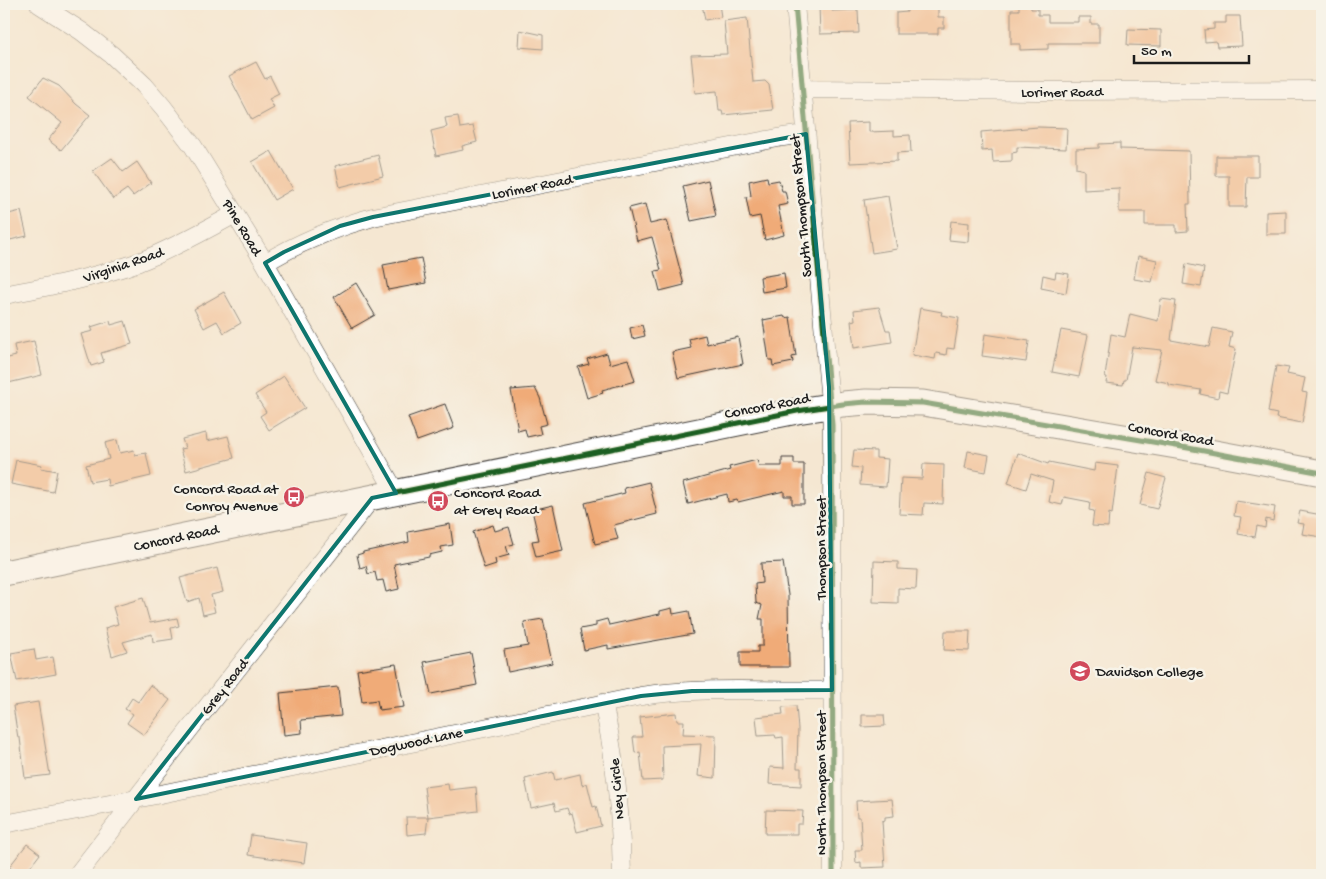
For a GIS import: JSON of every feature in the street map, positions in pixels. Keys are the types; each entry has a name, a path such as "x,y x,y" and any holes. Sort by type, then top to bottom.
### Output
{"main road":[{"name":"Concord Road","path":"4,573 261,519 831,406 866,402 923,403 1178,446 1322,473"}],"street":[{"name":"Pine Road","path":"38,4 81,31 144,85 193,146 265,263 396,493"},
{"name":"South Thompson Street","path":"795,4 831,406"},
{"name":"Lorimer Road","path":"802,88 1039,91 1322,90"},
{"name":"Lorimer Road","path":"265,263 307,240 340,226 373,217 806,134"},
{"name":"Virginia Road","path":"4,295 60,284 139,262 236,214"},
{"name":"Thompson Street","path":"831,406 832,690"},
{"name":"Grey Road","path":"84,873 136,799 372,498"},
{"name":"Dogwood Lane","path":"4,824 662,692 832,690"},
{"name":"North Thompson Street","path":"832,690 833,875"},
{"name":"Ney Circle","path":"603,703 611,736 622,875"}],"highlighted area":[{"path":"806,134 829,387 832,690 692,691 641,696 136,799 372,498 396,493 265,263 340,226 373,217"}],"building":[{"path":"702,4 719,4 721,17 705,20"},
{"path":"938,4 938,17 944,17 944,28 938,28 938,34 896,34 896,13 907,12 907,6"},
{"path":"1019,4 1031,4 1031,9 1038,9 1038,15 1048,15 1048,22 1078,22 1078,17 1091,17 1091,24 1099,24 1099,43 1048,43 1048,49 1020,50 1020,44 1011,44 1011,10 1019,10"},
{"path":"819,6 831,6 832,11 858,10 859,33 820,34"},
{"path":"1226,16 1240,16 1242,46 1217,47 1216,41 1205,42 1204,30 1214,29 1214,23 1226,23"},
{"path":"747,18 753,82 765,81 769,85 773,110 723,115 722,111 719,111 717,91 695,93 691,55 727,54 724,21"},
{"path":"1128,29 1161,30 1161,46 1127,45"},
{"path":"520,30 543,35 543,49 519,47"},
{"path":"256,62 265,79 270,76 279,94 269,99 274,108 252,120 229,76"},
{"path":"43,78 59,86 76,104 90,115 61,150 48,140 62,123 29,96"},
{"path":"458,116 460,128 473,126 477,142 462,146 463,150 436,156 431,131 447,127 445,118"},
{"path":"869,122 869,132 894,131 894,136 910,135 911,152 897,153 897,161 850,163 848,123"},
{"path":"1038,127 1067,128 1066,149 1017,147 1017,152 1012,153 1012,161 993,162 992,150 982,151 981,132"},
{"path":"1120,143 1120,149 1189,151 1190,204 1187,204 1188,231 1176,232 1176,225 1145,225 1145,212 1119,212 1119,188 1084,190 1084,170 1076,168 1076,149 1099,148 1099,144"},
{"path":"271,151 293,189 274,200 252,162"},
{"path":"378,155 383,176 340,187 335,166"},
{"path":"1216,156 1258,156 1258,177 1247,177 1246,207 1229,207 1229,176 1216,176"},
{"path":"112,158 123,172 137,162 151,183 133,196 127,189 113,199 93,171"},
{"path":"767,177 768,182 779,180 782,191 785,191 788,204 778,206 784,235 765,240 760,216 750,218 746,197 751,196 749,181"},
{"path":"708,180 716,216 691,221 683,186"},
{"path":"888,196 897,249 872,253 864,200"},
{"path":"645,204 650,224 667,220 684,285 660,291 655,271 661,270 652,237 637,241 629,208"},
{"path":"21,211 27,236 10,240 8,231 4,232 4,215"},
{"path":"1286,211 1286,234 1266,234 1266,212"},
{"path":"951,221 969,223 968,242 949,240"},
{"path":"1138,256 1157,260 1152,282 1134,279"},
{"path":"421,258 426,283 388,290 383,265"},
{"path":"1186,264 1204,268 1201,287 1183,284"},
{"path":"1056,272 1069,274 1066,293 1041,288 1043,275 1055,278"},
{"path":"784,273 786,288 762,292 760,277"},
{"path":"356,283 375,315 352,328 334,297"},
{"path":"224,292 241,323 224,333 217,321 204,328 194,309"},
{"path":"1161,299 1176,301 1171,340 1209,347 1213,328 1232,332 1229,347 1236,349 1227,393 1219,391 1218,398 1200,394 1201,390 1169,385 1169,383 1155,380 1162,350 1132,347 1126,380 1124,380 1123,385 1106,383 1107,377 1105,377 1111,334 1125,337 1130,314 1158,321"},
{"path":"879,307 886,330 890,330 892,342 854,348 851,321 855,320 854,310"},
{"path":"920,308 942,312 941,315 959,318 954,349 947,348 946,355 936,353 935,359 912,355"},
{"path":"784,316 785,318 790,317 796,356 792,357 793,362 773,366 772,360 769,360 763,320"},
{"path":"110,321 111,325 125,321 132,344 101,353 104,362 91,366 81,334 93,331 91,327"},
{"path":"642,325 645,336 632,339 630,328"},
{"path":"1061,330 1088,335 1079,377 1052,372"},
{"path":"985,334 1029,341 1026,362 982,356"},
{"path":"705,335 707,344 738,337 743,364 678,378 672,352 691,348 689,339"},
{"path":"34,341 42,375 4,384 4,359 16,356 14,345"},
{"path":"607,353 610,364 628,359 635,381 602,390 603,393 587,398 578,367 589,364 587,359"},
{"path":"1276,366 1289,368 1287,374 1305,378 1302,392 1307,393 1302,423 1276,418 1277,414 1268,412"},
{"path":"284,376 305,408 269,430 260,416 266,412 255,395"},
{"path":"535,388 540,398 547,424 539,426 541,434 527,437 525,429 518,431 511,390"},
{"path":"445,404 454,428 417,441 408,417"},
{"path":"206,433 207,441 228,436 234,458 186,471 180,449 185,448 182,439"},
{"path":"117,440 120,453 134,450 135,455 146,453 151,476 108,486 107,479 90,482 86,465 109,459 105,443"},
{"path":"854,450 876,451 876,458 888,459 886,487 860,485 861,468 852,467"},
{"path":"968,451 989,455 986,472 965,468"},
{"path":"1018,453 1048,464 1049,462 1094,471 1095,463 1118,466 1112,514 1109,513 1108,527 1092,526 1094,511 1089,510 1090,502 1064,497 1062,505 1049,502 1053,481 1031,474 1026,489 1008,483"},
{"path":"782,458 794,458 794,464 804,464 804,504 792,504 792,496 784,496 784,491 738,502 737,500 728,502 727,494 688,504 683,483 730,470 729,467 757,460 759,466 782,466"},
{"path":"16,460 42,465 41,468 57,471 53,492 11,484"},
{"path":"923,464 944,465 943,504 924,503 923,515 899,514 901,478 922,479"},
{"path":"1149,473 1166,478 1157,509 1140,505"},
{"path":"649,482 657,514 614,525 618,539 595,544 585,503 625,493 624,488"},
{"path":"1236,501 1275,507 1273,521 1266,519 1265,528 1257,526 1255,537 1238,534 1241,517 1234,516"},
{"path":"553,505 563,551 536,557 532,541 539,540 532,510"},
{"path":"1300,511 1322,515 1322,537 1302,534 1304,524 1297,523"},
{"path":"450,524 453,545 441,547 442,552 429,555 429,557 394,564 399,589 386,592 383,580 377,581 375,572 368,574 366,566 360,568 357,555 363,552 409,542 408,532"},
{"path":"493,525 495,531 509,527 514,544 506,546 509,555 495,559 496,564 484,568 473,532"},
{"path":"874,561 898,562 898,569 917,570 916,589 898,588 898,603 873,602"},
{"path":"783,562 788,595 789,667 740,667 740,652 758,652 758,646 763,646 763,619 759,619 762,605 756,603 755,584 762,583 761,563"},
{"path":"217,568 223,592 211,595 215,612 203,615 199,598 187,602 180,578"},
{"path":"143,598 150,623 177,618 179,626 171,628 173,639 153,642 152,634 123,642 127,651 112,656 105,628 118,624 113,607"},
{"path":"672,608 673,614 689,611 693,634 608,649 608,645 584,650 580,629 596,626 596,622 607,619 609,625 660,614 660,611"},
{"path":"543,619 552,663 508,672 504,650 528,646 524,622"},
{"path":"945,631 970,631 969,651 944,650"},
{"path":"34,649 36,660 53,657 56,674 17,681 11,653"},
{"path":"471,653 477,685 431,694 424,662"},
{"path":"396,664 404,707 379,710 377,700 362,702 357,670"},
{"path":"150,685 170,700 144,735 127,723 133,714 125,709 132,698 138,702"},
{"path":"338,687 341,716 301,720 302,733 284,735 280,693"},
{"path":"38,702 50,775 25,778 20,738 18,738 13,706"},
{"path":"796,706 798,729 797,768 801,768 801,786 769,784 770,767 784,768 783,737 776,738 775,735 758,736 756,717 783,714 782,707"},
{"path":"676,713 677,721 684,721 683,734 716,735 715,778 698,776 701,744 662,746 663,780 643,781 640,752 635,753 633,737 642,737 640,717"},
{"path":"862,715 884,715 885,726 862,727"},
{"path":"553,772 555,780 580,774 582,785 587,783 593,807 596,806 601,826 577,832 572,813 569,814 567,808 556,811 554,803 531,808 525,779"},
{"path":"448,784 449,790 476,787 478,811 428,817 424,787"},
{"path":"892,799 894,816 885,817 885,820 882,821 885,867 861,868 861,862 856,863 855,850 862,850 860,817 857,817 856,801"},
{"path":"766,810 803,811 802,824 797,824 797,834 765,834"},
{"path":"406,817 428,817 426,833 407,835"},
{"path":"251,835 307,843 304,863 248,855"},
{"path":"27,844 40,854 24,875 20,875 9,867"}],"cycle path":[{"path":"795,4 832,425 833,875"},
{"path":"396,493 797,411 866,402 923,403 1322,473"}],"place":[{"name":"Concord Road at Conroy Avenue","path":"294,497"},
{"name":"Concord Road at Grey Road","path":"438,501"},
{"name":"Davidson College","path":"1080,671"}]}
